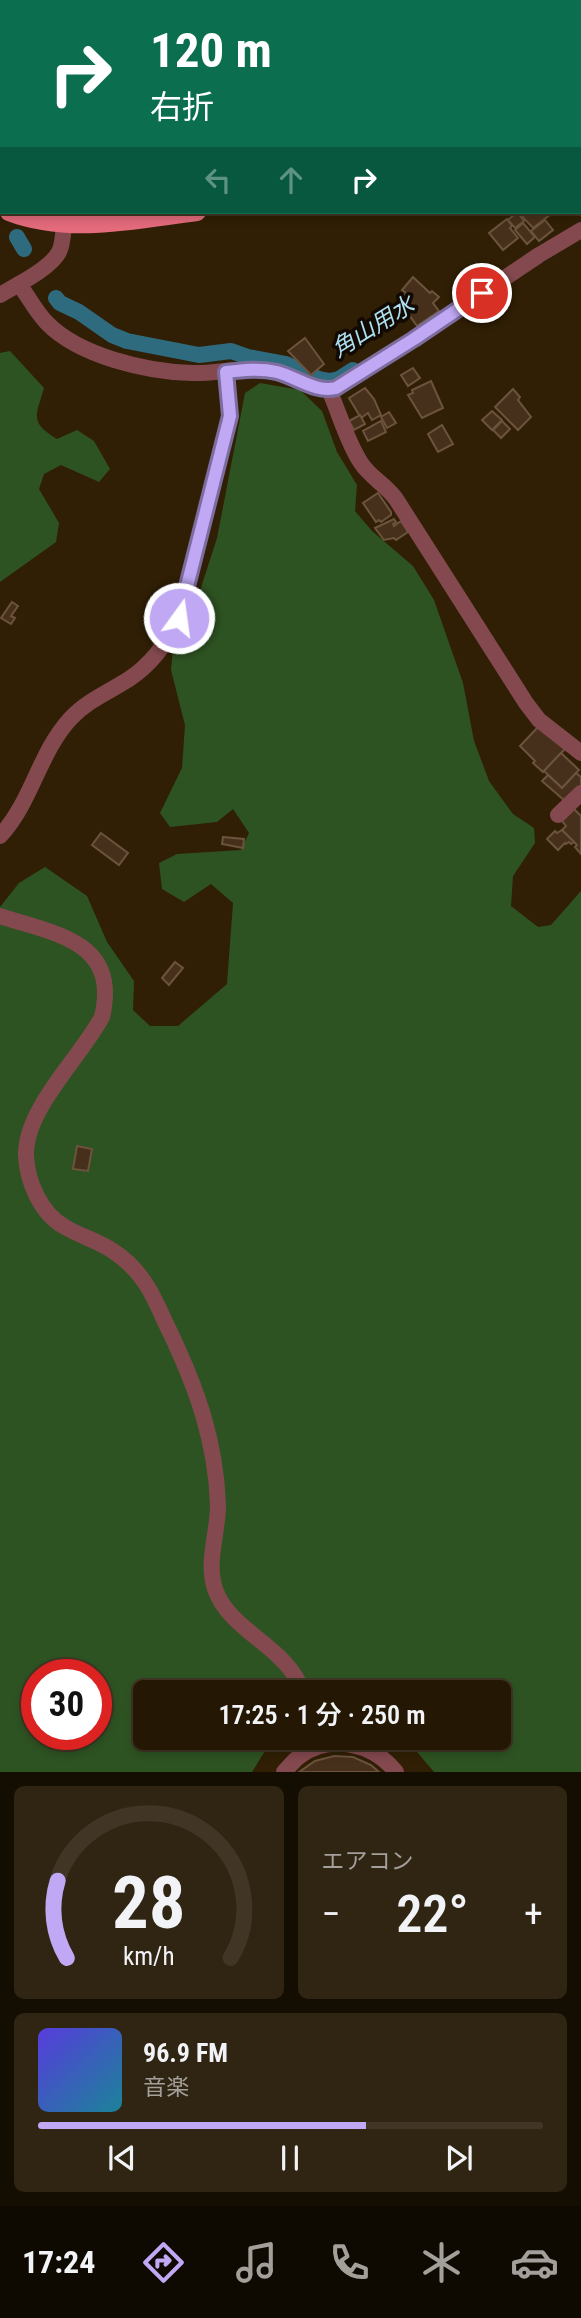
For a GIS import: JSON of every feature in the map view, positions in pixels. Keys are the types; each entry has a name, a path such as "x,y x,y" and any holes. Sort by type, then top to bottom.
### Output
{"main road":[{"path":"15,214 64,225 122,222 182,214"}],"street":[{"path":"0,295 46,265 59,253 64,225"},
{"path":"19,284 46,322 105,358 192,373 259,370 278,373 329,390 414,339 581,230"},
{"path":"0,836 11,824 50,749 71,718 88,702 128,680 145,666 170,637 179,618 230,416 226,372"},
{"path":"329,390 346,436 361,463 396,499 526,704 540,720 581,753"},
{"path":"558,815 581,793"},
{"path":"0,916 71,939 83,946 101,971 106,1002 102,1017 33,1120 26,1154 32,1185 42,1204 56,1220 66,1228 113,1251 133,1268 149,1290 190,1375 213,1452 218,1508 212,1559 214,1586 220,1601 233,1617 288,1663 299,1680"},
{"path":"284,1772 305,1750"},
{"path":"370,1750 387,1761 396,1772"}],"green space":[{"path":"10,351 44,388 37,412 38,423 42,428 57,439 77,430 94,441 110,469 99,482 61,465 44,474 39,489 59,523 56,542 0,582 0,353"},
{"path":"260,383 300,390 322,411 337,452 357,485 355,511 372,531 413,566 434,600 463,683 474,741 489,781 513,814 534,828 535,843 513,876 511,906 538,927 551,925 581,891 581,1772 434,1772 417,1752 412,1750 511,1750 511,1680 133,1680 133,1750 266,1750 252,1772 0,1772 0,907 19,883 45,867 87,896 107,942 134,981 133,1010 150,1026 178,1026 227,984 233,903 211,884 184,902 162,889 159,863 177,854 241,850 249,833 233,809 217,822 170,827 160,813 182,768 185,725 171,670 173,647 195,606 217,538 245,393"}],"building":[{"path":"519,214 524,221 515,228 508,220"},
{"path":"520,214 551,214 533,228"},
{"path":"507,219 518,238 503,250 489,233"},
{"path":"545,220 553,230 539,241 531,231"},
{"path":"523,223 535,237 527,244 515,230"},
{"path":"475,268 484,280 466,293 457,281"},
{"path":"413,277 430,293 432,291 439,297 433,303 439,311 417,326 409,315 405,318 400,301 406,293 402,290"},
{"path":"305,338 324,364 311,375 288,351"},
{"path":"413,368 420,378 408,386 401,375"},
{"path":"431,381 443,408 422,418 408,395 413,393 412,390"},
{"path":"365,388 374,399 381,415 372,420 368,413 361,418 349,398"},
{"path":"513,389 531,417 518,430 495,407"},
{"path":"492,411 502,420 492,430 482,420"},
{"path":"389,412 396,423 387,428 381,417"},
{"path":"360,415 365,424 354,430 349,421"},
{"path":"381,421 386,432 368,441 363,431"},
{"path":"502,421 510,429 501,438 493,430"},
{"path":"442,425 453,444 438,452 428,434"},
{"path":"378,493 391,512 391,515 381,522 376,522 363,503"},
{"path":"394,519 394,526 401,521 408,532 396,540 384,540 375,528"},
{"path":"12,602 18,606 11,616 15,618 11,624 1,618"},
{"path":"540,725 565,749 543,772 520,746"},
{"path":"561,753 579,770 562,788 544,771"},
{"path":"576,773 581,777 581,787 566,802 542,781 548,775 562,788"},
{"path":"574,809 581,816 581,854 575,847 577,845 562,830 566,826 562,821"},
{"path":"562,830 574,842 565,843 558,850 547,839 555,831 557,833"},
{"path":"101,833 128,853 119,865 92,845"},
{"path":"223,837 244,839 243,848 222,844"},
{"path":"175,962 183,968 169,985 162,978"},
{"path":"77,1146 92,1149 88,1171 73,1169"},
{"path":"334,1756 353,1757 379,1772 299,1772 315,1761"}],"waterway":[{"name":"角山用水","path":"17,237 24,249"},
{"name":"角山用水","path":"56,298 112,335 127,341 199,355 231,351 286,364 330,381 353,370"}],"route":[{"path":"179,618 230,416 226,372 259,370 278,373 315,387 329,390 336,388 482,293"}]}
